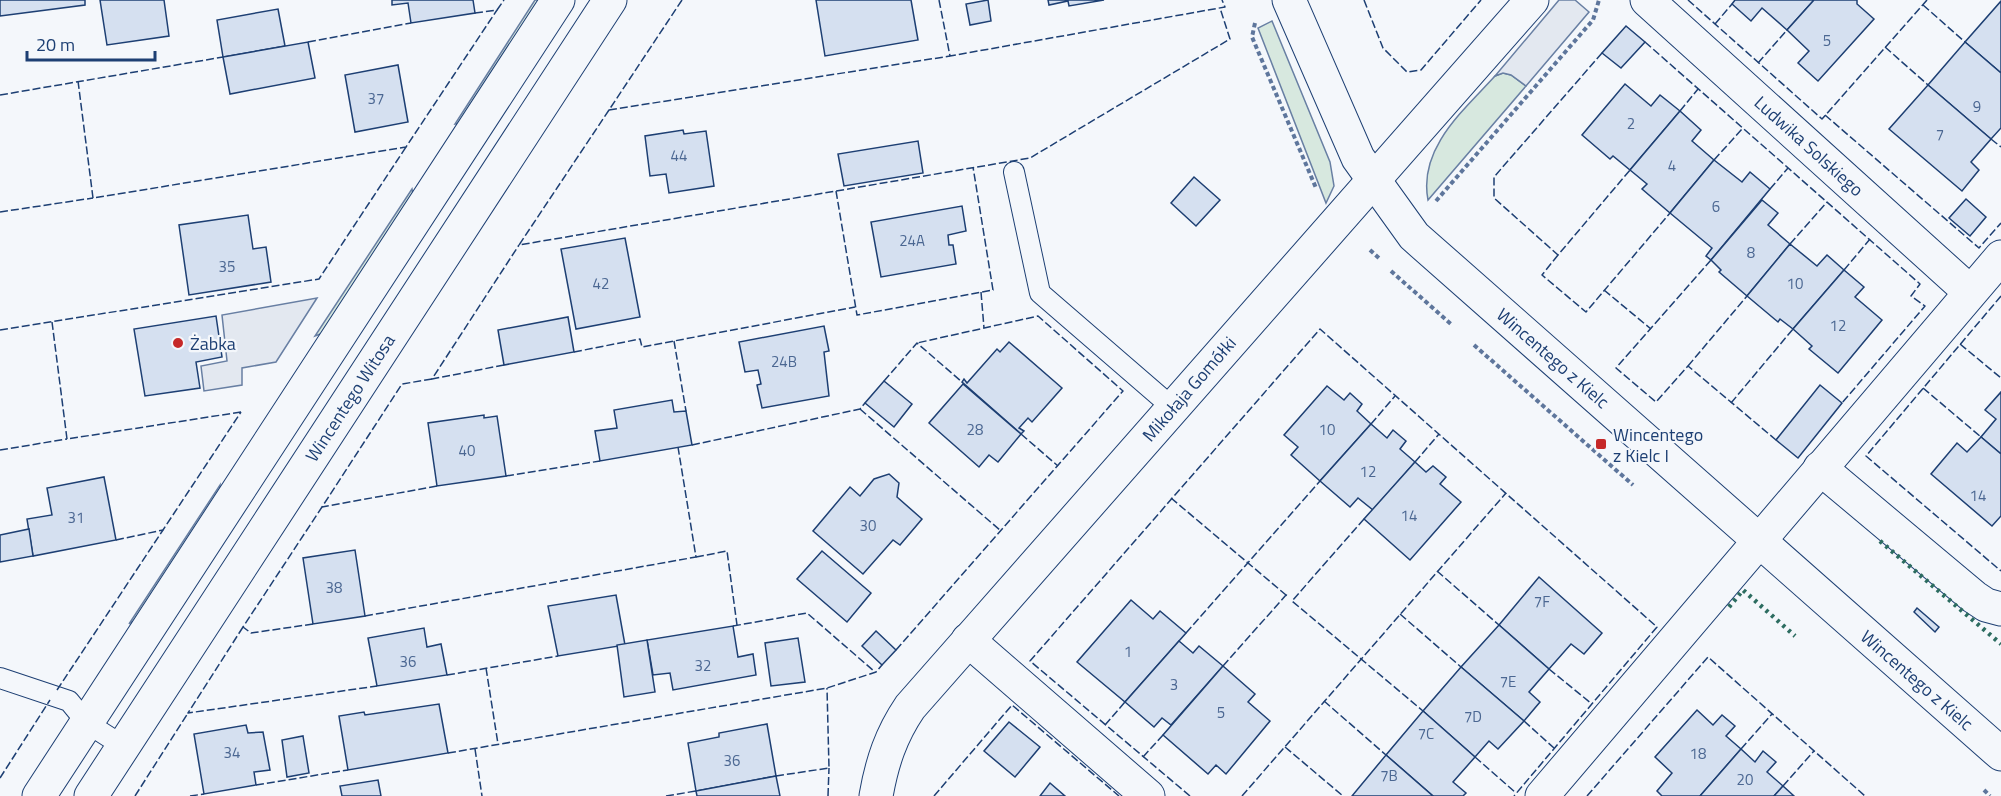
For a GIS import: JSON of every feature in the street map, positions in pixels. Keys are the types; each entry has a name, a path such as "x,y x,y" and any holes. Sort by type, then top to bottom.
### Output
{"street":[{"path":"39,796 558,0"},
{"name":"Wincentego Witosa","path":"91,796 610,0"},
{"name":"Wincentego z Kielc","path":"1289,0 1345,132 1373,182 1414,236 2001,754"},
{"name":"Mikołaja Gomółki","path":"876,796 882,764 897,726 910,707 1532,0"},
{"name":"Ludwika Solskiego","path":"1647,0 1970,292"},
{"path":"1542,796 2001,257"},
{"path":"1820,468 1974,597 2001,609"},
{"path":"968,640 1148,796"}],"lane":[{"path":"1014,172 1040,293 1173,408"},
{"path":"0,678 69,701 87,723 123,746"}],"path":[{"path":"1433,205 1593,20 1599,0"},
{"path":"1258,15 1252,37 1320,197"}],"shaded area":[{"path":"535,0 542,0 462,123 455,124"},
{"path":"1559,0 1575,0 1589,12 1526,86 1511,75 1503,73 1495,76"},
{"path":"1272,21 1330,162 1334,186 1326,203 1258,28"},
{"path":"1503,73 1511,75 1526,86 1428,200 1427,181 1430,163 1446,131 1495,76"},
{"path":"412,189 414,199 326,332 315,336"},
{"path":"317,298 276,362 242,368 242,385 204,391 201,366 227,361 222,315"},
{"path":"220,485 219,499 142,615 129,624"}],"building":[{"path":"0,0 85,0 85,5 0,16"},
{"path":"100,0 164,0 169,36 107,45"},
{"path":"392,0 473,0 475,13 411,23 408,3 392,5"},
{"path":"816,0 911,0 918,40 825,56"},
{"path":"988,0 991,21 970,25 966,4"},
{"path":"1048,0 1104,0 1069,6 1068,1 1049,5"},
{"path":"1735,0 1814,0 1787,30 1762,8 1751,21 1732,4"},
{"path":"1814,0 1857,0 1857,4 1874,19 1818,81 1798,63 1809,51 1787,30"},
{"path":"2001,1 2001,73 1965,42"},
{"path":"278,9 285,46 223,57 217,20"},
{"path":"1626,26 1645,42 1621,68 1602,53"},
{"path":"308,42 315,78 230,94 223,57"},
{"path":"1965,42 2001,73 2001,128 1991,139 1928,85"},
{"path":"398,65 408,122 355,132 345,75"},
{"path":"1625,84 1651,106 1660,95 1680,111 1630,170 1613,156 1610,159 1582,135"},
{"path":"1928,85 1991,139 1971,162 1979,170 1962,191 1889,129"},
{"path":"1680,111 1701,130 1692,141 1714,160 1670,213 1642,189 1647,184 1630,170"},
{"path":"683,130 684,134 706,131 714,186 669,193 666,174 650,176 645,136"},
{"path":"918,141 923,173 844,186 838,154"},
{"path":"1714,160 1742,182 1750,172 1770,189 1711,260 1706,256 1712,248 1670,213"},
{"path":"1194,177 1220,200 1196,226 1171,203"},
{"path":"1966,199 1986,217 1970,236 1949,218"},
{"path":"1762,200 1778,213 1768,225 1790,244 1747,296 1719,272 1721,270 1711,260"},
{"path":"962,206 966,231 948,235 949,245 953,245 956,264 881,277 871,222"},
{"path":"248,215 253,249 266,247 271,282 189,295 179,225"},
{"path":"625,238 640,317 576,329 561,249"},
{"path":"1790,244 1817,266 1827,255 1844,270 1793,329 1780,319 1778,322 1747,296"},
{"path":"1844,270 1864,287 1855,297 1882,320 1838,373 1809,349 1812,346 1793,329"},
{"name":"Żabka","path":"216,316 222,357 196,362 200,388 145,396 134,329"},
{"path":"568,317 574,352 504,365 498,330"},
{"path":"824,326 829,351 824,352 829,396 762,408 757,385 761,384 758,370 745,372 739,342"},
{"path":"1009,342 1062,388 1032,422 1028,418 1019,428 1024,431 1021,434 962,382 964,379 967,383 997,349 1000,352"},
{"path":"884,381 912,404 894,427 865,403"},
{"path":"963,384 1021,434 998,462 989,455 979,467 929,423"},
{"path":"1820,385 1842,403 1798,458 1776,440"},
{"path":"1327,386 1344,400 1350,393 1362,404 1357,411 1371,424 1320,481 1291,455 1298,447 1284,435"},
{"path":"2001,392 2001,454 1981,437 1996,419 1985,410"},
{"path":"672,400 674,412 686,411 692,445 600,461 595,431 617,428 614,410"},
{"path":"484,415 484,418 497,416 506,476 437,486 428,423"},
{"path":"1371,424 1387,438 1393,430 1406,441 1400,449 1415,462 1373,510 1358,498 1350,507 1320,481"},
{"path":"1981,437 2001,454 2001,516 1992,526 1931,474 1957,443 1967,452"},
{"path":"1415,462 1426,472 1433,466 1446,477 1440,484 1461,502 1410,560 1364,519"},
{"path":"889,474 899,483 897,497 922,519 900,545 893,540 863,574 813,531 850,487 860,496 874,479"},
{"path":"104,477 116,540 33,556 27,519 52,515 47,488"},
{"path":"29,529 33,556 0,562 0,535"},
{"path":"355,550 365,616 313,624 303,558"},
{"path":"822,551 871,593 847,622 797,579"},
{"path":"1539,577 1602,633 1584,654 1571,644 1549,669 1499,625"},
{"path":"616,595 625,645 558,656 548,606"},
{"path":"1131,600 1153,619 1160,611 1186,633 1125,702 1077,662"},
{"path":"1917,608 1939,627 1935,632 1914,612"},
{"path":"1499,625 1549,669 1529,692 1540,702 1524,721 1461,667"},
{"path":"733,626 738,657 753,654 756,675 673,690 670,673 653,675 647,640"},
{"path":"424,628 427,647 441,644 447,675 377,686 368,638"},
{"path":"876,631 896,650 882,665 862,646"},
{"path":"798,638 805,682 771,686 765,643"},
{"path":"647,640 655,692 624,697 617,645"},
{"path":"1179,641 1193,653 1199,646 1223,666 1171,725 1162,718 1154,727 1125,702"},
{"path":"1223,666 1255,694 1248,702 1270,721 1226,774 1216,765 1208,774 1163,735"},
{"path":"1461,667 1524,721 1498,749 1489,741 1475,757 1423,711"},
{"path":"439,704 448,753 348,770 339,716 364,712 365,715"},
{"path":"1697,710 1713,725 1722,715 1735,726 1726,736 1741,749 1700,796 1662,796 1657,791 1672,773 1655,757"},
{"path":"1423,711 1475,757 1453,782 1466,793 1463,796 1433,796 1386,755"},
{"path":"1009,722 1040,747 1015,777 984,751"},
{"path":"767,724 776,776 696,791 688,743 719,737 719,733"},
{"path":"246,725 248,733 263,732 270,770 254,772 256,785 204,794 194,734"},
{"path":"303,736 309,773 287,777 282,740"},
{"path":"1741,749 1755,762 1763,751 1776,762 1767,772 1783,786 1774,796 1700,796"},
{"path":"1386,755 1433,796 1352,796"},
{"path":"776,776 780,796 697,796 696,791"},
{"path":"378,780 381,796 342,796 340,786"},
{"path":"1050,783 1065,796 1040,796"},
{"path":"1783,786 1794,796 1774,796"}],"hedge":[{"path":"1880,541 2001,644"},
{"path":"1729,607 1743,590 1795,636"}],"fence":[{"path":"475,13 497,10 504,0"},
{"path":"682,0 609,110 950,56"},
{"path":"939,0 950,56 1225,7 1222,0"},
{"path":"1364,0 1383,48 1407,72 1421,70 1481,0"},
{"path":"1688,0 1822,119 1927,0"},
{"path":"1715,24 1732,4"},
{"path":"1923,5 1965,42"},
{"path":"609,110 519,245 1030,158 1230,39 1220,8"},
{"path":"78,81 93,198 406,147 497,10"},
{"path":"308,42 411,23"},
{"path":"1758,63 1787,30"},
{"path":"1645,42 1920,284 1911,296 1925,306 1842,403"},
{"path":"1885,47 1928,85"},
{"path":"1602,53 1494,177 1494,198 1558,255 1630,170"},
{"path":"0,95 223,57"},
{"path":"1680,111 1698,89"},
{"path":"1825,115 1979,248 2001,223"},
{"path":"1714,160 1743,128"},
{"path":"1991,139 2001,147"},
{"path":"0,330 319,279 406,147"},
{"path":"836,191 857,315 993,290 973,167"},
{"path":"1770,189 1788,168"},
{"path":"0,212 93,198"},
{"path":"1790,244 1827,202"},
{"path":"1558,255 1542,275 1586,312 1670,213"},
{"path":"1844,270 1870,239"},
{"path":"504,365 432,379 519,245"},
{"path":"1711,260 1616,368 1656,402 1688,366 1776,440"},
{"path":"1604,290 1651,329"},
{"path":"981,292 984,328"},
{"path":"1688,366 1747,296"},
{"path":"2001,296 1866,456 2001,571"},
{"path":"574,352 640,339 642,347 855,307"},
{"path":"896,650 1123,391 1038,316 917,343"},
{"path":"52,322 67,439 241,412"},
{"path":"1190,796 1030,661 1320,329 1657,627 1514,796"},
{"path":"1731,403 1793,329"},
{"path":"674,341 686,411"},
{"path":"884,381 917,343 962,382"},
{"path":"1960,344 2001,378"},
{"path":"432,379 402,384 322,507 437,486"},
{"path":"1923,388 1981,437"},
{"path":"1371,424 1395,396"},
{"path":"692,445 860,409 865,403"},
{"path":"860,409 1001,531"},
{"path":"116,540 163,530 241,412"},
{"path":"1021,434 1058,466"},
{"path":"1415,462 1439,434"},
{"path":"0,450 67,439"},
{"path":"365,616 696,557 678,447"},
{"path":"506,476 600,461"},
{"path":"1186,633 1320,481"},
{"path":"1242,796 1506,493"},
{"path":"1171,498 1286,595"},
{"path":"313,624 251,633 243,627 322,507"},
{"path":"1364,519 1292,601 1423,711"},
{"path":"57,690 163,530"},
{"path":"696,557 727,551 737,625"},
{"path":"1437,571 1499,625"},
{"path":"1223,666 1286,595 1288,596"},
{"path":"733,626 807,613 875,672"},
{"path":"1400,614 1461,667"},
{"path":"243,627 188,713 377,686"},
{"path":"447,675 558,656"},
{"path":"1587,796 1708,657 1865,796"},
{"path":"448,753 827,688 876,672 882,665"},
{"path":"486,668 498,744"},
{"path":"1549,669 1592,704"},
{"path":"776,776 829,768 827,688"},
{"path":"0,778 50,700"},
{"path":"1324,701 1386,755"},
{"path":"1105,725 1125,702"},
{"path":"934,796 1012,705 1119,796"},
{"path":"135,796 188,713"},
{"path":"1741,749 1772,714"},
{"path":"1524,721 1554,748"},
{"path":"1143,757 1163,735"},
{"path":"1285,747 1343,796"},
{"path":"475,749 482,796"},
{"path":"1783,786 1814,751"},
{"path":"1475,757 1516,793"},
{"path":"828,796 829,768"},
{"path":"256,785 348,770"},
{"path":"666,796 696,791"},
{"path":"190,796 204,794"}],"place":[{"name":"Żabka","path":"178,343"},
{"name":"Wincentego z Kielc I","path":"1601,444"}]}
